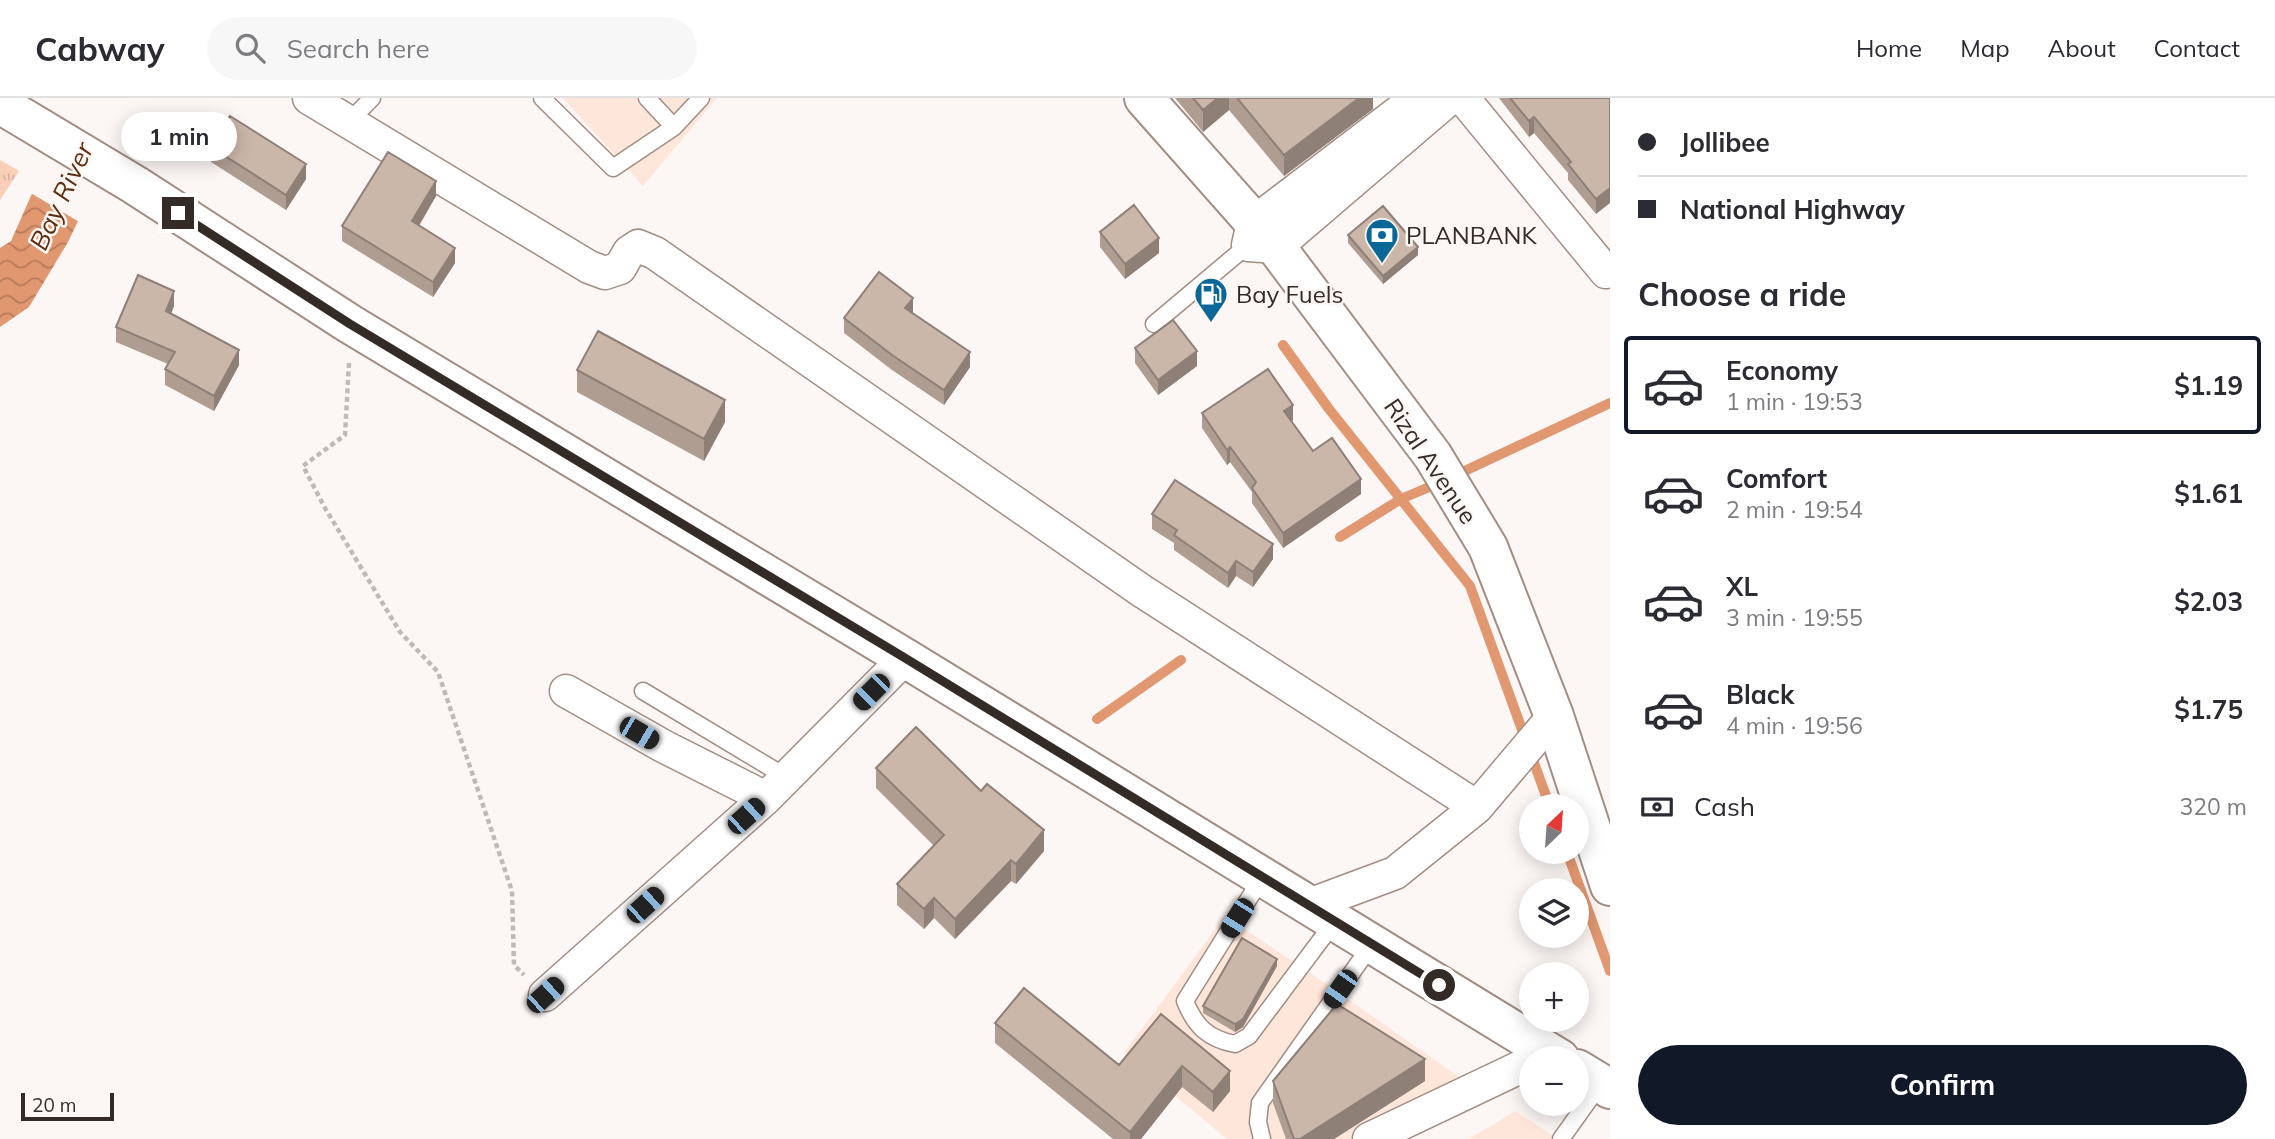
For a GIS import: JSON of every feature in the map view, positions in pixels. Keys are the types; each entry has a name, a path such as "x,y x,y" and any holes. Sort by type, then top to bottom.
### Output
{"main road":[{"name":"Rizal Avenue","path":"1144,98 1433,456 1488,547 1554,716 1609,883"},
{"path":"0,104 135,185 350,324 1263,876 1534,1046"}],"street":[{"path":"309,98 597,270 605,273 620,268 629,252 638,246 655,253 1142,591 1477,807"},
{"path":"1259,238 1417,98"},
{"path":"1259,238 1450,98"},
{"path":"1463,98 1606,272 1610,271"},
{"path":"545,995 776,788 905,658"},
{"path":"566,691 663,746 776,788"},
{"path":"1322,913 1395,873 1477,807 1554,716"},
{"path":"1368,1139 1519,1084"}],"lane":[{"path":"350,121 372,98"},
{"path":"542,98 613,168 674,127 701,98"},
{"path":"647,98 674,127"},
{"path":"1154,324 1259,238"},
{"path":"643,691 776,788"},
{"path":"1263,876 1185,1001 1192,1018 1217,1041 1235,1044 1249,1036 1322,913"},
{"path":"1262,1139 1258,1122 1260,1103 1372,944"},
{"path":"1562,1139 1564,1116"}],"path":[{"path":"350,324 345,435 303,466 325,508 400,632 438,672 512,891 514,965 545,995"}],"shaded area":[{"path":"563,98 717,98 643,186"},
{"path":"1225,916 1462,1079 1352,1139 1227,1139 1124,1053"},
{"path":"1515,1111 1558,1139 1469,1139"}],"green space":[{"path":"0,160 19,171 0,200"}],"water":[{"name":"Bay River","path":"118,138 68,242 29,307 0,327 0,248 11,241 38,180"}],"pier":[{"path":"53,98 152,98 121,140 81,223 29,192 35,179"}],"building":[{"path":"1193,98 1218,98 1203,110"},
{"path":"1237,98 1359,98 1284,155"},
{"path":"1510,98 1610,98 1610,188 1596,199 1568,164 1571,162 1534,117 1529,121"},
{"path":"230,116 306,164 286,195 211,147"},
{"path":"388,152 436,181 412,221 455,248 433,282 342,226"},
{"path":"1134,205 1159,238 1125,264 1100,232"},
{"path":"1383,206 1418,247 1383,276 1348,235"},
{"path":"879,272 913,298 905,308 970,352 944,390 844,318"},
{"path":"138,275 174,291 166,311 239,350 214,396 165,369 175,352 116,327"},
{"path":"1173,320 1197,351 1158,380 1135,348"},
{"path":"598,331 725,400 704,439 577,370"},
{"path":"1268,369 1293,405 1284,411 1313,451 1332,438 1361,479 1283,533 1252,488 1256,482 1230,447 1227,450 1202,413"},
{"path":"1175,480 1273,544 1253,572 1236,561 1228,573 1174,535 1177,530 1152,514"},
{"path":"916,727 981,791 987,784 1044,830 1016,864 1011,860 955,919 934,898 924,909 897,884 944,835 876,768"},
{"path":"1242,938 1277,959 1243,1019 1235,1024 1203,1006"},
{"path":"1024,988 1119,1065 1161,1014 1230,1071 1213,1092 1182,1066 1130,1132 995,1023"},
{"path":"1337,1004 1425,1059 1300,1139 1294,1139 1273,1081"}],"waterway":[{"path":"1283,345 1329,409 1470,586 1545,794"},
{"path":"1454,476 1610,403"},
{"path":"1340,537 1401,499 1441,482"},
{"path":"1097,719 1181,660"},
{"path":"1571,864 1610,971"}],"place":[{"name":"PLANBANK","path":"1382,265"},
{"name":"Bay Fuels","path":"1211,324"}],"route":[{"path":"178,213 350,324 905,658 1439,985"}]}
